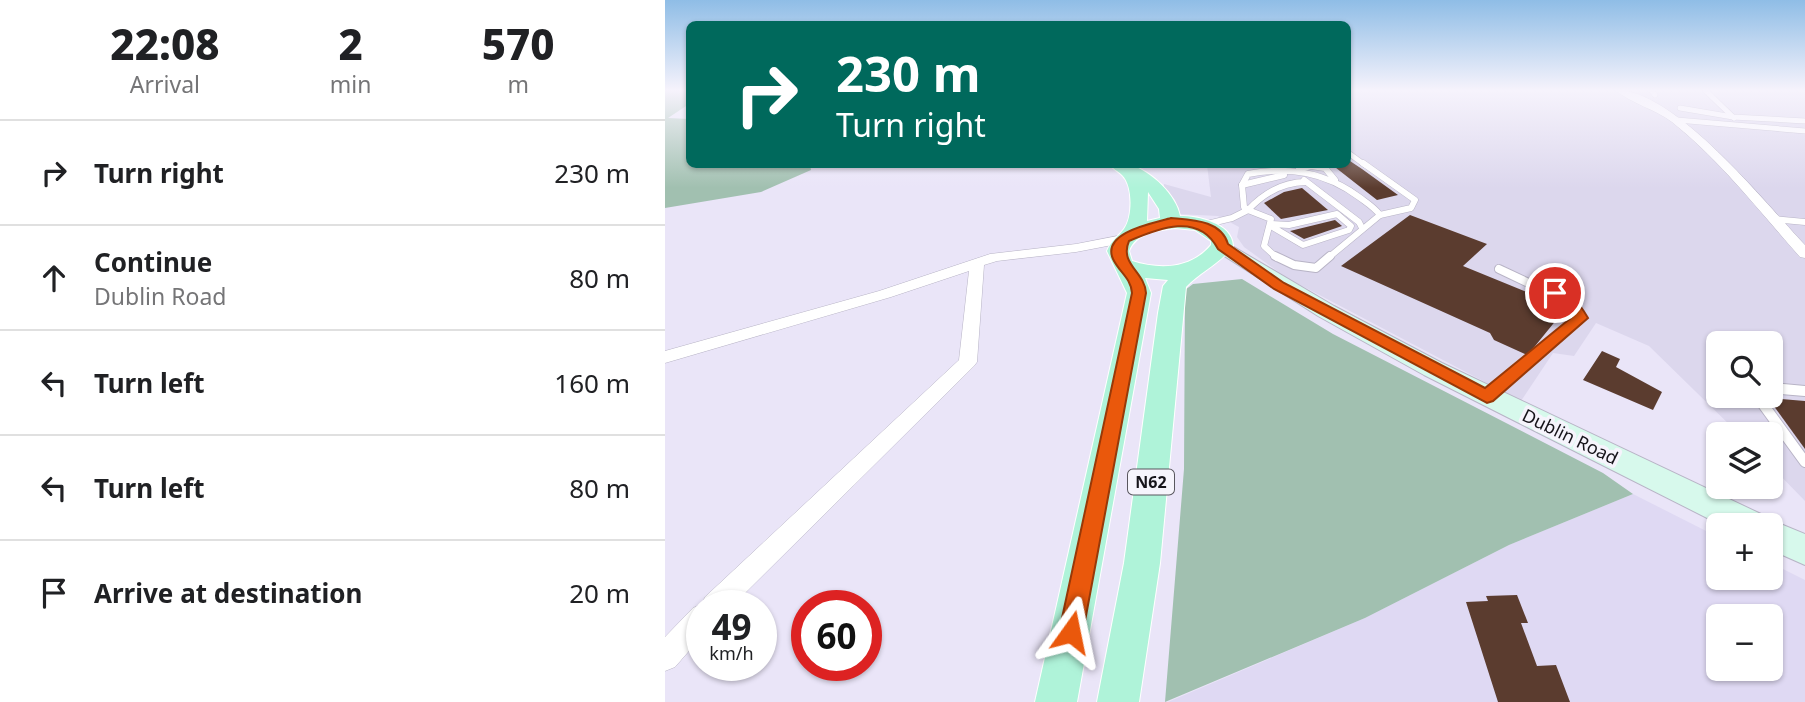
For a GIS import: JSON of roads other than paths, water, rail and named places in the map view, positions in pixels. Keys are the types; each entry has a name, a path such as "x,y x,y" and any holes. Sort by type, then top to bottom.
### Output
{"main road":[{"path":"1125,170 1153,186 1169,209 1171,222"},
{"path":"1125,170 1139,196 1139,215 1125,249"},
{"path":"1125,249 1171,222 1215,236"},
{"name":"N62","path":"1118,702 1142,563 1175,286 1197,265 1215,236"},
{"name":"Dublin Road","path":"1215,236 1279,286"},
{"path":"1125,249 1138,271 1162,273 1197,265"},
{"name":"N62","path":"1056,702 1139,293 1139,284 1125,249"},
{"name":"Dublin Road","path":"1197,265 1229,267 1279,286 1487,396 1727,513"},
{"path":"1783,540 1805,551"}],"street":[{"path":"1686,123 1805,254"},
{"path":"665,357 977,265 995,257 1076,248 1125,249"},
{"path":"731,590 968,362 977,265"},
{"path":"665,657 686,634"}],"lane":[{"path":"1727,123 1805,131"},
{"path":"1351,155 1415,200 1411,208 1380,215 1361,228 1316,268 1298,268 1273,257 1264,246 1271,219 1248,210 1242,197 1242,185 1248,174 1278,169 1294,170 1335,182 1349,188 1377,209 1380,215"},
{"path":"1242,185 1282,175 1294,176 1307,182 1359,222 1361,228"},
{"path":"1215,236 1232,218 1248,210 1261,195 1278,191 1293,182 1307,182"},
{"path":"1337,214 1351,226 1349,230 1334,236 1303,245 1271,225 1289,225 1337,214"},
{"path":"1215,236 1232,218"},
{"path":"1773,219 1805,222"},
{"path":"1487,396 1580,318 1573,304 1555,293 1499,269"},
{"path":"1783,389 1805,391"},
{"path":"1766,408 1805,462"}]}
